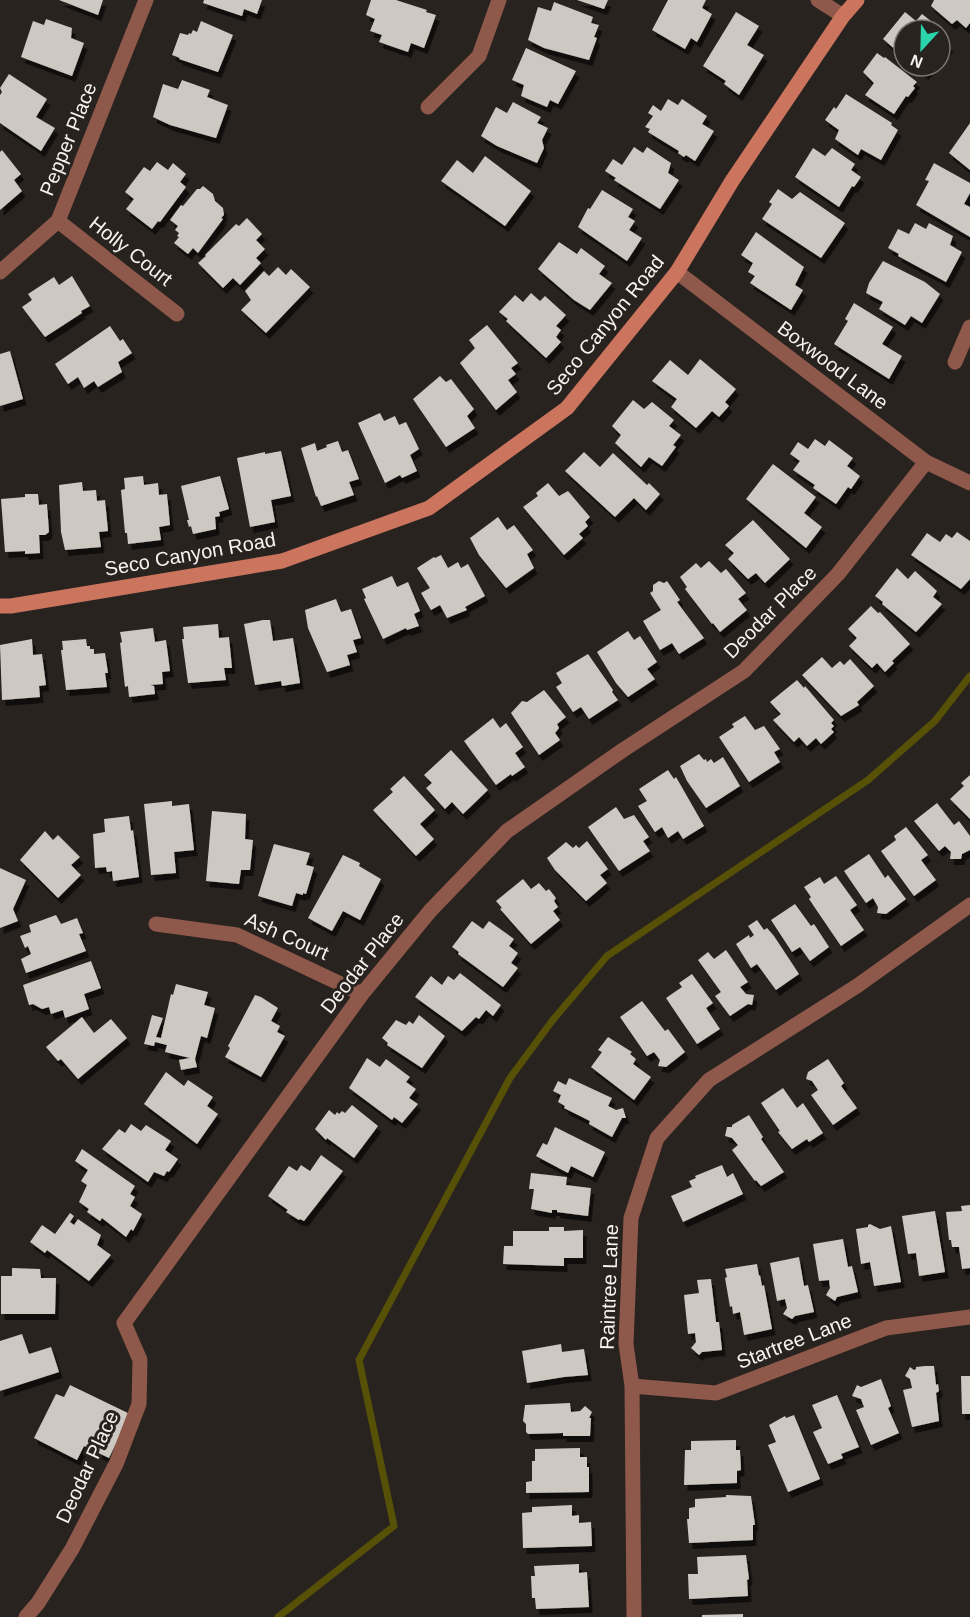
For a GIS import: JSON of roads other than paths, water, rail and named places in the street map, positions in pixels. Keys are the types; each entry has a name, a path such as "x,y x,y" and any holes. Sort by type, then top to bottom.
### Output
{"street":[{"name":"Pepper Place","path":"0,272 58,221 146,0"},
{"path":"428,107 478,56 499,0"},
{"path":"818,0 843,16"},
{"name":"Seco Canyon Road","path":"0,606 12,606 282,561 429,508 567,408 677,272 732,181 843,16 857,0"},
{"name":"Holly Court","path":"58,221 177,314"},
{"name":"Boxwood Lane","path":"677,272 926,462 970,483"},
{"path":"956,362 970,327"},
{"name":"Deodar Place","path":"26,1617 38,1603 72,1549 116,1464 139,1404 140,1360 124,1323 362,994 430,911 507,831 623,750 744,671 838,574 926,462"},
{"name":"Raintree Lane","path":"634,1617 632,1386 626,1344 631,1218 657,1138 709,1080 857,987 970,905"},
{"name":"Ash Court","path":"156,924 237,935 362,994"},
{"name":"Startree Lane","path":"632,1386 716,1393 886,1328 970,1317"}],"waterway":[{"path":"278,1617 394,1526 359,1360 510,1078 552,1021 607,956 868,780 935,721 970,676"}]}
